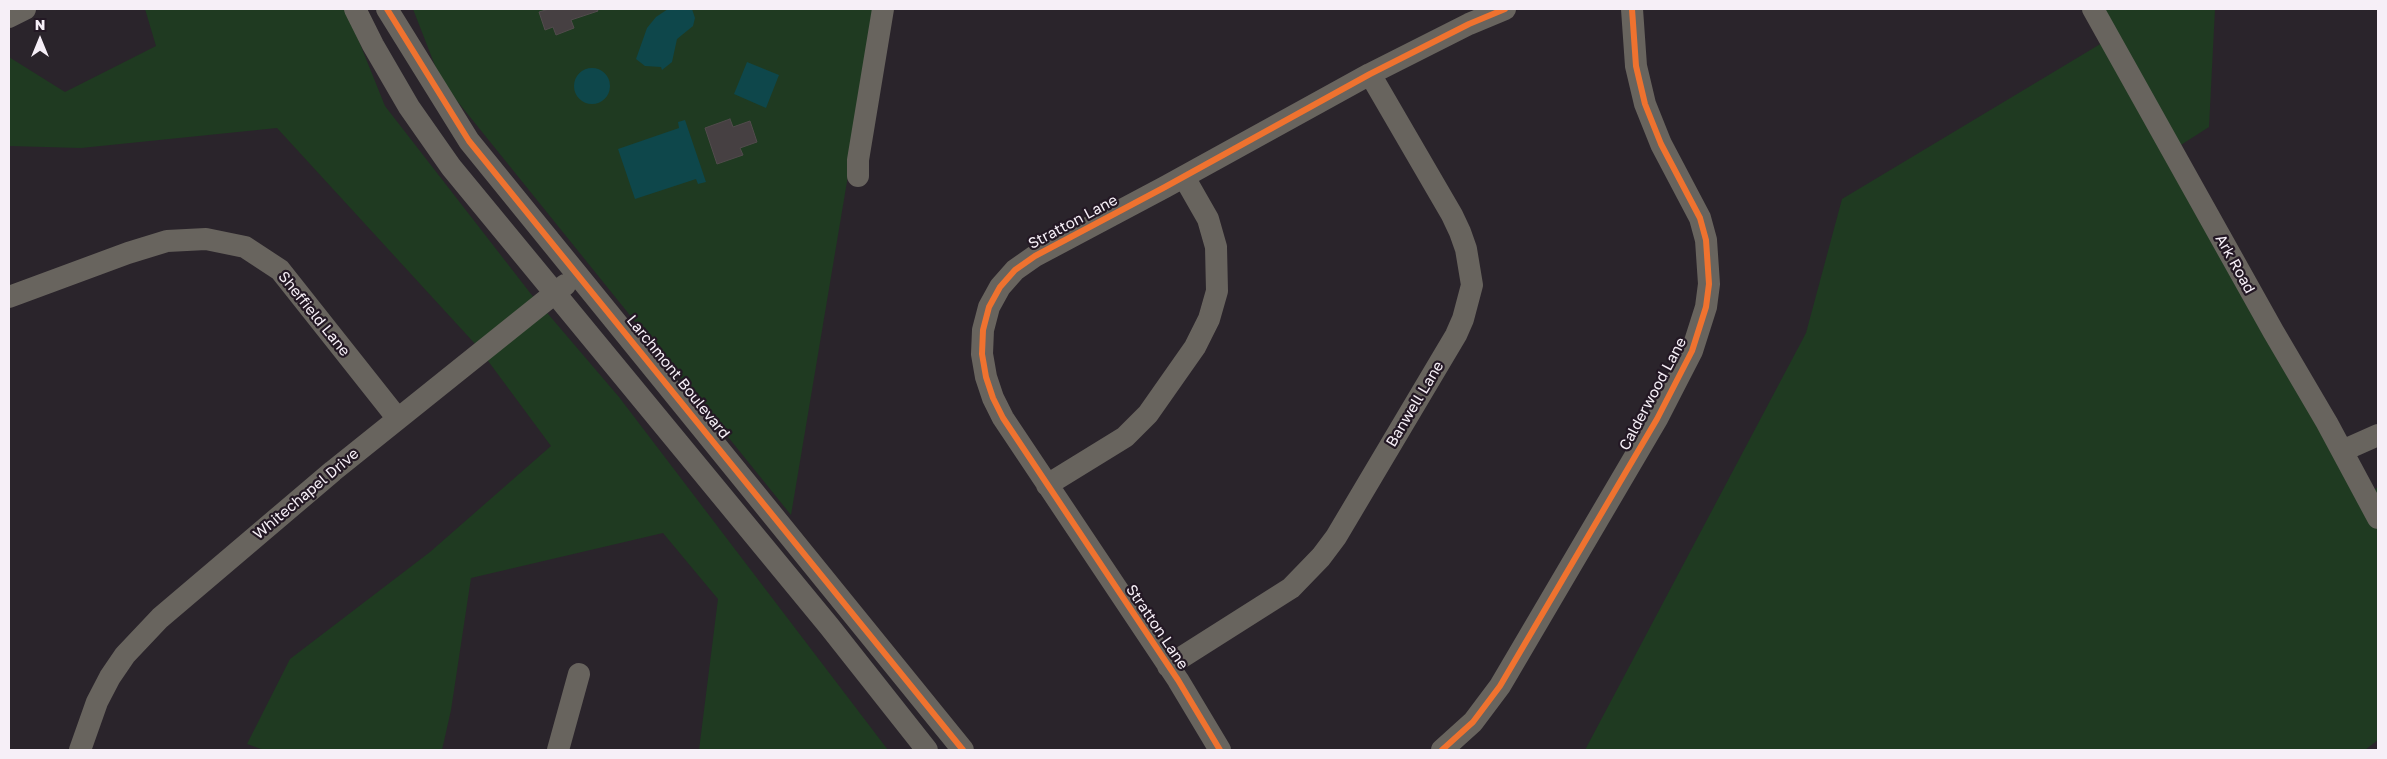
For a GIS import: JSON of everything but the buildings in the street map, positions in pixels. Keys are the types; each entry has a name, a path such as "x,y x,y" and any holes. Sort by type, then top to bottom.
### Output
{"street":[{"path":"9,17 24,9"},
{"path":"355,9 377,53 429,136 457,174 796,585 927,750"},
{"name":"Larchmont Boulevard","path":"387,9 469,141 963,750"},
{"path":"858,176 858,160 882,9"},
{"name":"Stratton Lane","path":"1220,750 1168,666 1002,418 992,398 982,354 983,330 989,307 1000,287 1015,270 1035,256 1184,177 1370,74 1469,24 1505,9"},
{"name":"Calderwood Lane","path":"1444,750 1473,722 1500,686 1657,419 1692,350 1706,307 1709,284 1706,240 1700,218 1661,144 1645,104 1636,66 1632,9"},
{"name":"Ark Road","path":"2093,9 2378,518"},
{"name":"Banwell Lane","path":"1168,666 1291,588 1322,557 1336,537 1456,335 1468,303 1472,285 1470,266 1460,232 1370,74"},
{"path":"1047,485 1125,436 1148,414 1195,347 1209,319 1217,291 1216,248 1208,219 1184,177"},
{"name":"Sheffield Lane","path":"9,297 128,253 166,242 206,239 245,248 280,270 398,418"},
{"name":"Whitechapel Drive","path":"80,750 97,702 110,678 125,655 142,636 179,601 398,418 578,274"},
{"path":"2342,451 2378,435"},
{"path":"558,750 579,674"}],"green space":[{"path":"145,9 346,9 385,106 531,294 619,397 888,750 699,750 718,599 663,533 471,578 451,710 442,750 264,750 247,744 290,659 430,552 551,446 477,346 277,128 81,148 9,146 9,57 65,92 156,46"},
{"path":"413,9 876,9 791,515 441,81"},
{"path":"2085,9 2215,9 2209,127 2173,150 2357,501 2378,487 2378,740 2365,750 1585,750 1806,333 1842,199 2102,43"}],"water":[{"path":"668,9 692,9 695,18 693,26 677,39 672,62 662,70 661,67 645,66 636,59 647,28 656,17"},
{"path":"747,62 779,75 766,108 734,94"},
{"path":"592,68 605,73 610,86 605,99 592,104 579,99 574,86 579,73"},
{"path":"685,120 706,182 698,184 696,179 635,199 618,149 679,128 678,122"}],"cycle path":[{"path":"387,9 469,141 963,750"},
{"path":"1220,750 1178,680 1003,418 993,398 986,377 982,354 983,330 989,307 1000,287 1015,270 1035,256 1370,74 1469,24 1505,9"},
{"path":"1442,750 1473,722 1500,686 1657,419 1692,351 1706,307 1709,284 1706,240 1700,218 1661,144 1645,104 1636,66 1632,9"}]}
